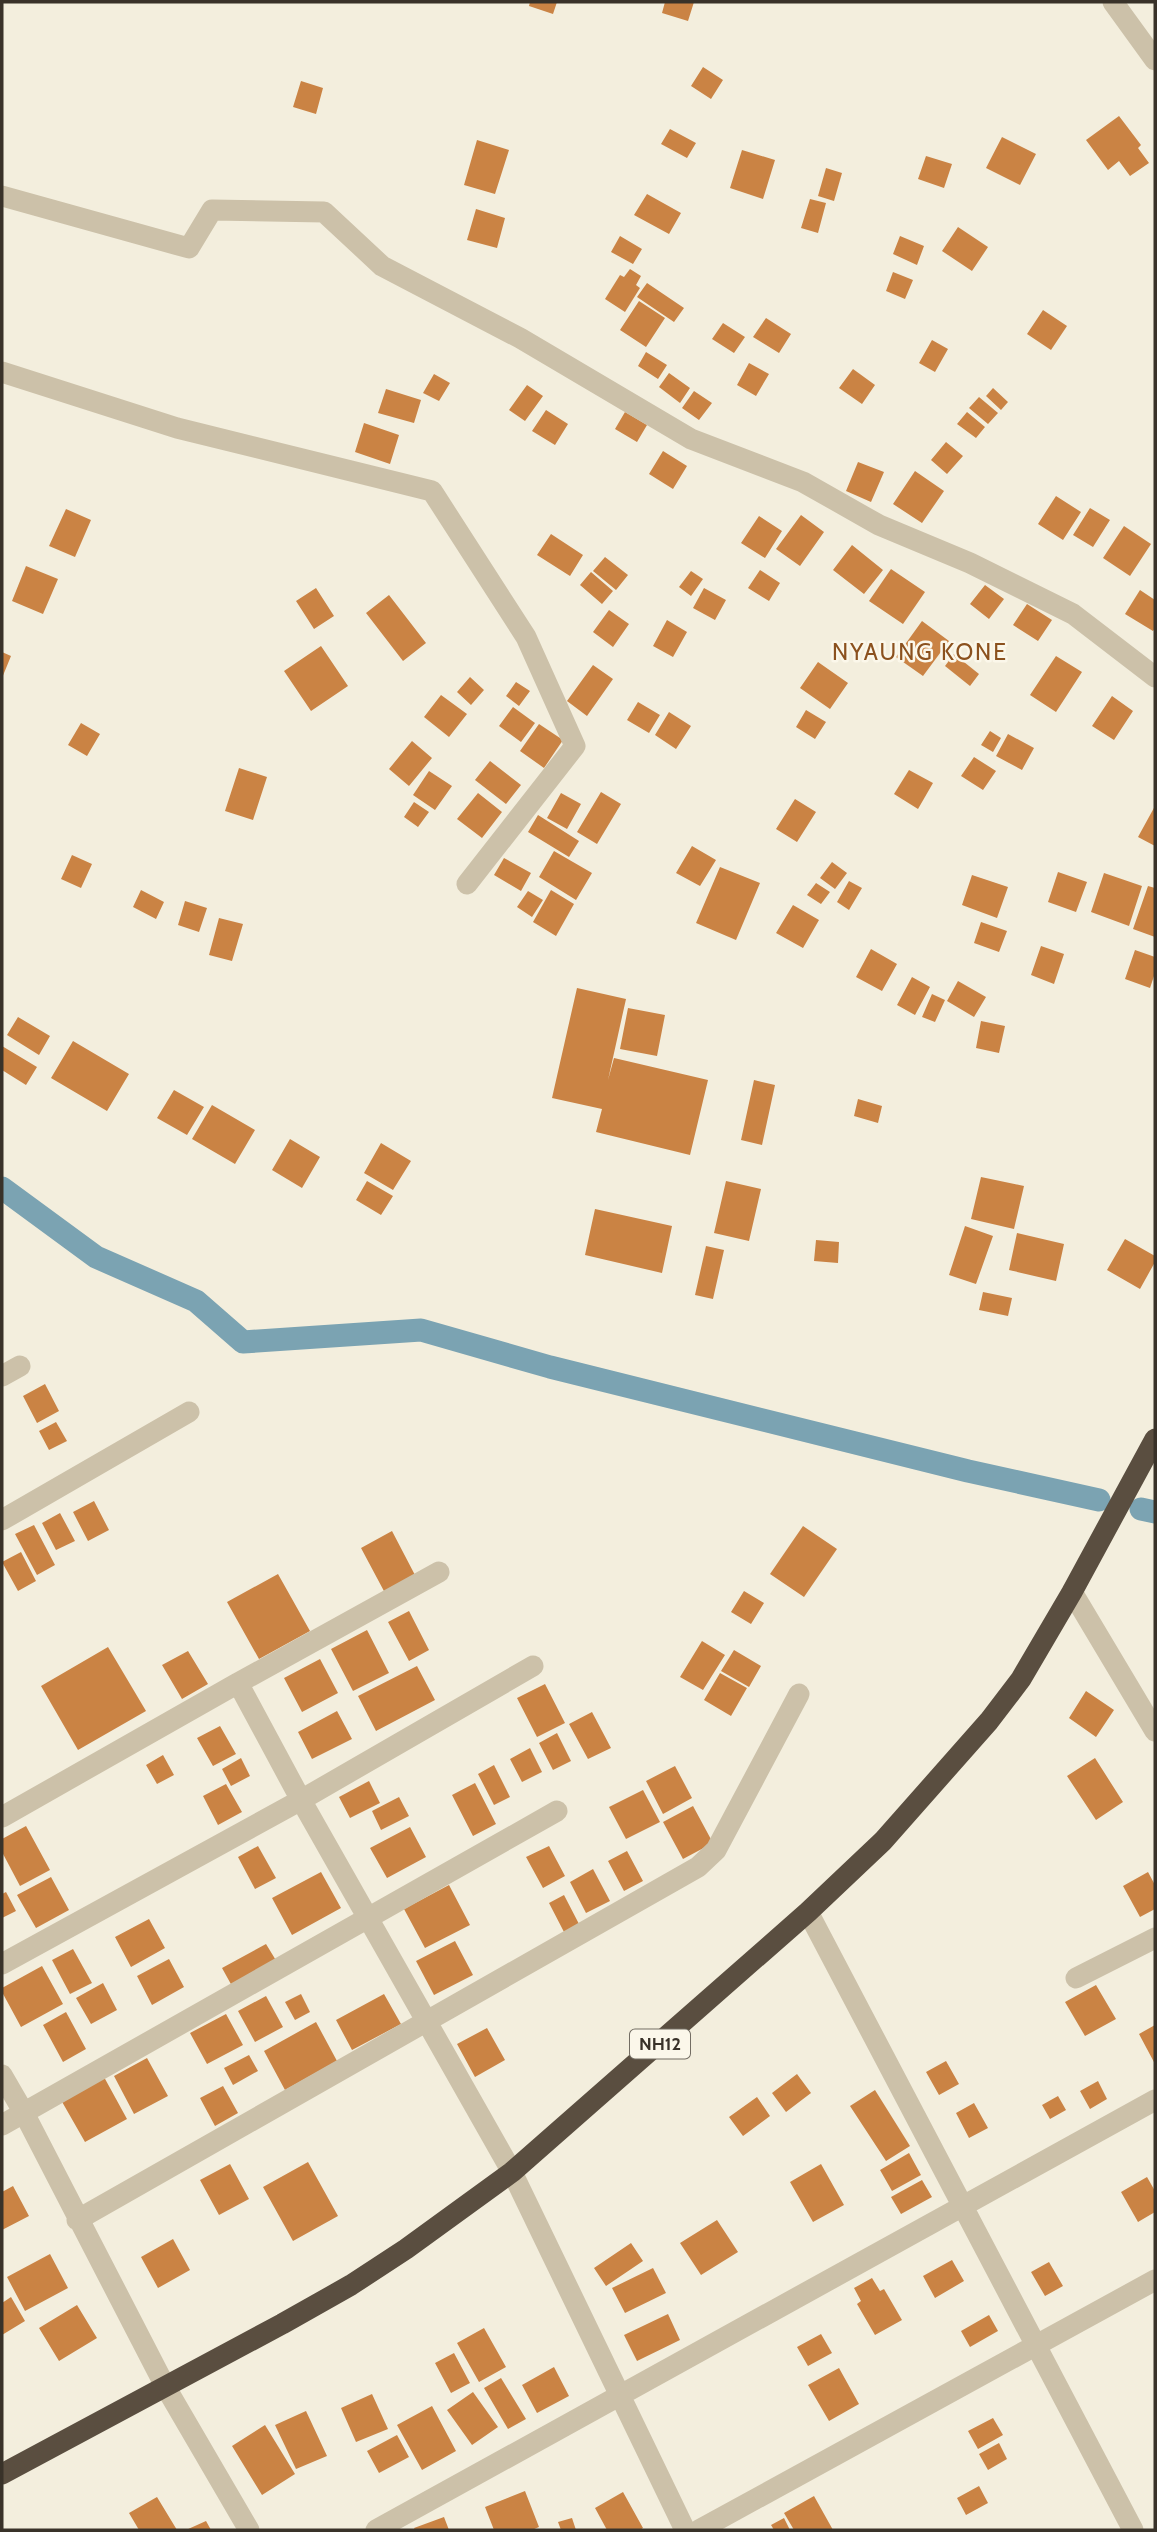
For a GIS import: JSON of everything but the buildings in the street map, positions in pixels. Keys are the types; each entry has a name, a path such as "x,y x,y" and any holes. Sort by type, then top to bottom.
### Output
{"highway":[{"name":"NH12","path":"2,2474 351,2285 406,2249 512,2172 808,1912 883,1842 989,1721 1021,1679 1072,1592 1155,1439"}],"street":[{"path":"1113,2 1155,60"},
{"path":"2,196 189,248 212,210 324,212 382,266 520,338 691,439 803,482 879,525 970,563 1073,614 1155,677"},
{"path":"2,372 177,428 432,491 526,637 575,746 467,884"},
{"path":"2,1520 189,1412"},
{"path":"2,1817 439,1572"},
{"path":"1072,1592 1155,1731"},
{"path":"2,1964 301,1800 533,1666"},
{"path":"238,1683 301,1800 512,2172 685,2530"},
{"path":"77,2220 698,1867 716,1850 799,1694"},
{"path":"2,2125 557,1811"},
{"path":"808,1912 1133,2530"},
{"path":"1076,1978 1155,1938"},
{"path":"2,2075 165,2386 250,2530"},
{"path":"376,2530 1155,2100"},
{"path":"699,2530 1155,2280"}],"waterway":[{"path":"2,1188 96,1257 196,1301 243,1342 421,1330 550,1367 968,1471 1099,1500"},
{"path":"1141,1509 1155,1512"}],"district":[{"name":"NYAUNG KONE","path":"920,652"}]}
